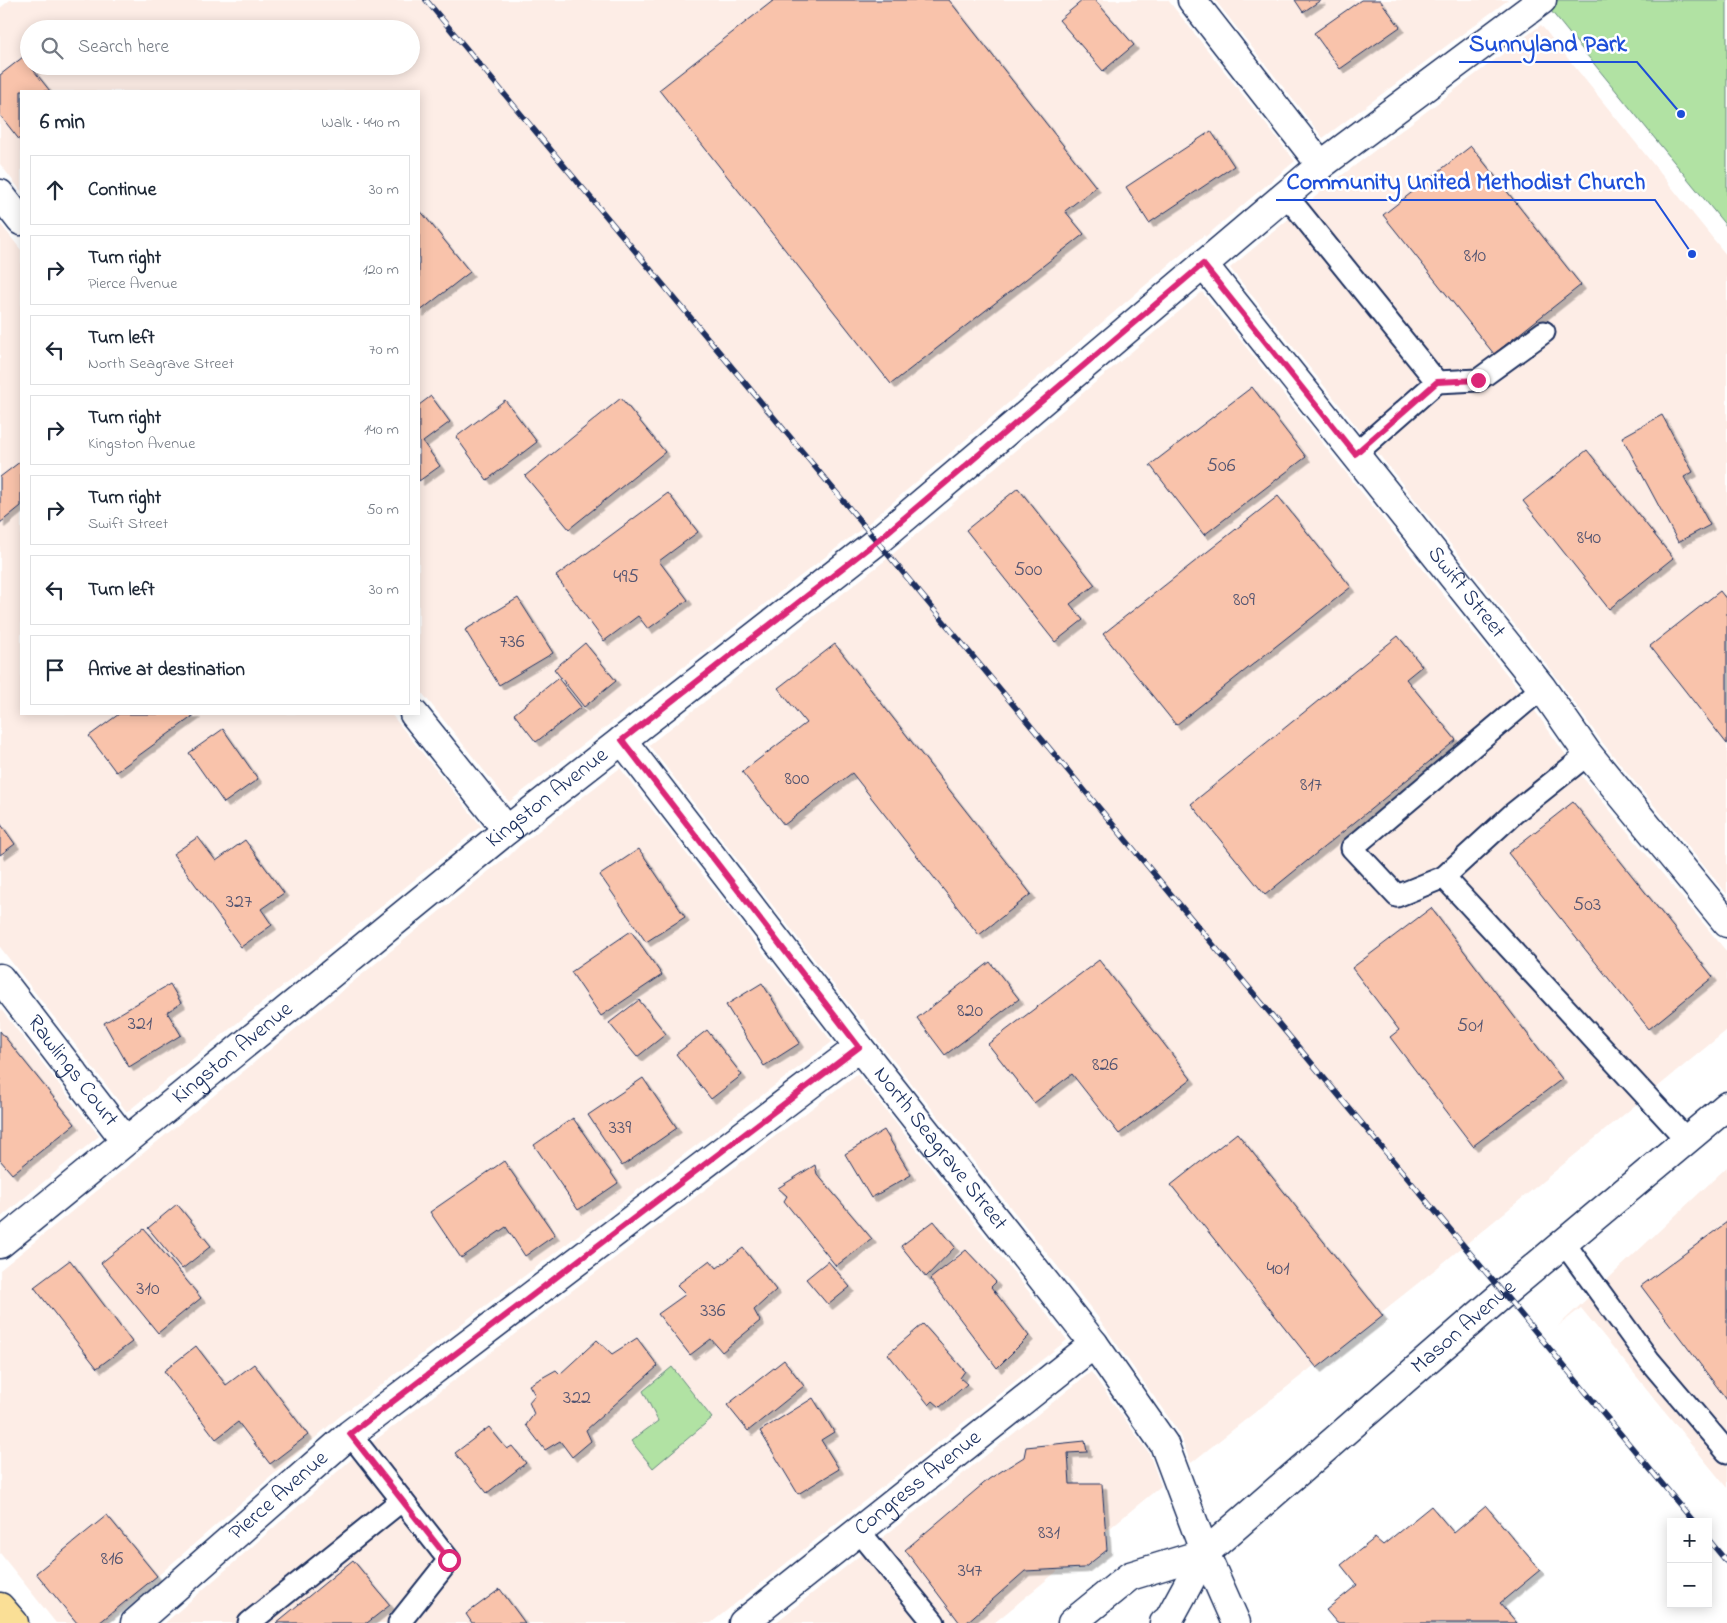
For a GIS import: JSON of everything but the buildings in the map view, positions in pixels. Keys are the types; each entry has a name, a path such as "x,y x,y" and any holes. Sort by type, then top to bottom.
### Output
{"main road":[{"path":"0,1606 14,1623"}],"street":[{"path":"1192,0 1321,165"},
{"name":"Kingston Avenue","path":"0,1244 507,830 876,542 1321,165 1542,0"},
{"path":"0,194 20,220"},
{"name":"Swift Street","path":"1203,264 1542,688 1588,754 1727,923"},
{"path":"415,715 507,830"},
{"name":"North Seagrave Street","path":"622,740 859,1047 1094,1344 1164,1444 1205,1553 1236,1623"},
{"name":"Rawlings Court","path":"0,978 125,1140"},
{"name":"Pierce Avenue","path":"135,1623 350,1434 859,1047"},
{"name":"Mason Avenue","path":"1164,1623 1169,1619 1205,1553 1564,1243 1726,1109"},
{"name":"Congress Avenue","path":"743,1623 1094,1344"},
{"name":"Mason Avenue","path":"1072,1623 1130,1576 1205,1553"}],"lane":[{"path":"1286,195 1437,382"},
{"path":"1355,454 1437,382 1478,380 1544,332"},
{"path":"1542,688 1352,848 1397,896 1444,877 1514,813 1588,754"},
{"path":"1444,877 1687,1140"},
{"path":"1564,1243 1649,1360 1727,1452"},
{"path":"350,1434 449,1560 399,1623"},
{"path":"250,1623 402,1500"},
{"path":"859,1531 934,1623"}],"shaded area":[{"path":"10,0 1168,0 1295,161 1205,237 1204,235 865,526 509,802 420,690 420,90 20,90 20,190 0,164 0,8"},
{"path":"1215,0 1508,0 1323,138"},
{"path":"1541,25 1727,256 1727,894 1602,742 1555,675 1230,268 1333,182"},
{"path":"0,223 20,249 20,715 392,715 481,826 127,1112 0,947"},
{"path":"1202,292 1528,701 1575,768 1727,952 1727,1030 1427,1276 1191,1463 1178,1431 1097,1316 873,1035 863,1019 861,1020 649,745 887,559"},
{"path":"620,768 832,1042 339,1417 104,1623 56,1623 0,1553 0,1270 507,858 519,846"},
{"path":"0,1008 99,1136 0,1218"},
{"path":"857,1074 1067,1340 711,1623 165,1623 361,1451"},
{"path":"1727,1167 1727,1488 1581,1308 1557,1327"},
{"path":"1091,1372 1149,1453 1161,1486 994,1623 775,1623"}],"green space":[{"path":"1542,0 1727,0 1727,227"},
{"path":"672,1367 712,1418 653,1468 631,1441 658,1421 643,1391"}],"railway":[{"path":"426,0 1691,1518"},
{"path":"1712,1544 1727,1562"}],"place":[{"name":"Sunnyland Park","path":"1681,114"},
{"name":"Community United Methodist Church","path":"1692,254"}],"route":[{"path":"449,1560 350,1434 859,1047 622,740 876,542 1203,264 1355,454 1437,382 1478,380"}]}
